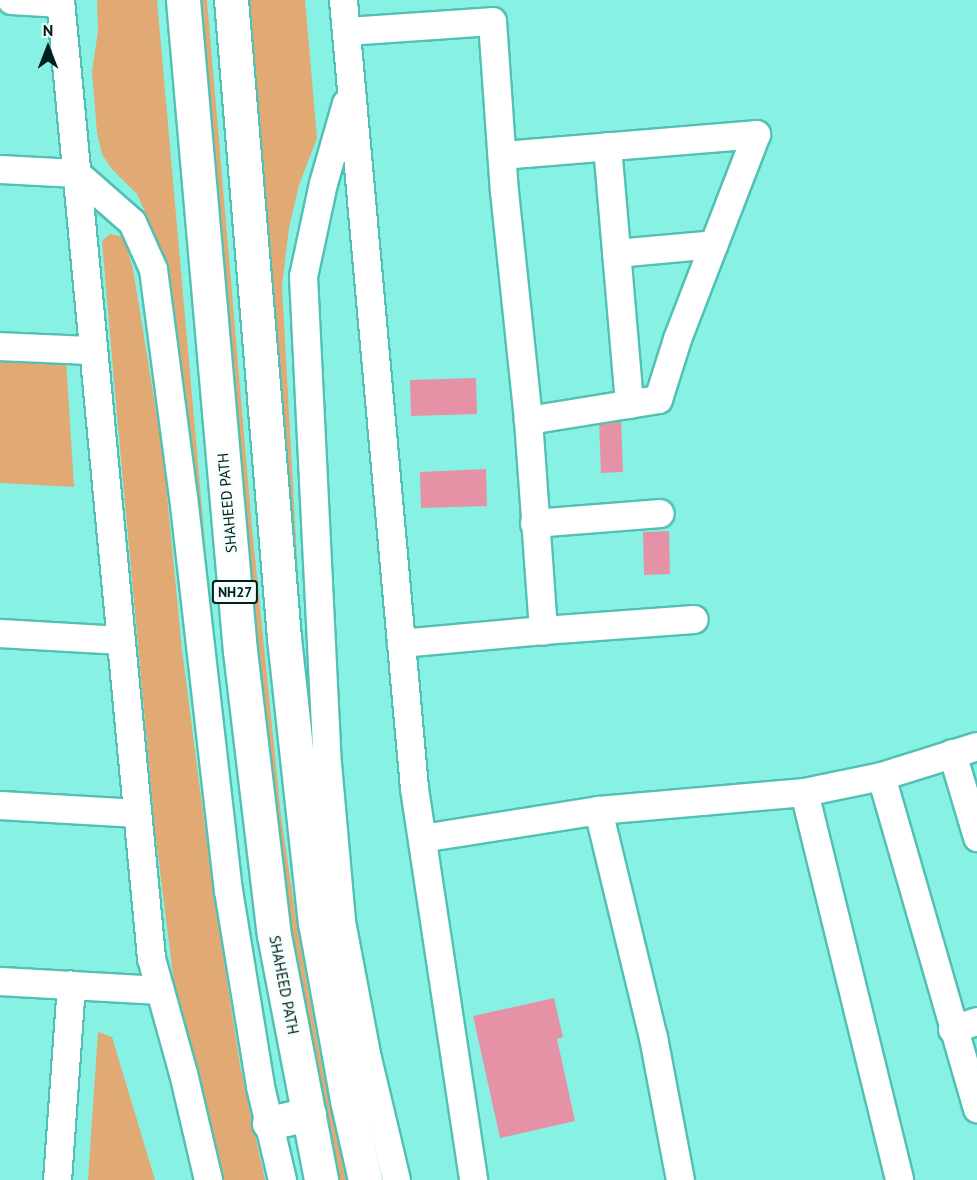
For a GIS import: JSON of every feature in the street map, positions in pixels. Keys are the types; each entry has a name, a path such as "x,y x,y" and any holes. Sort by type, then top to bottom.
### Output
{"highway":[{"name":"SHAHEED PATH","path":"183,0 240,651 274,935 321,1180"},
{"name":"NH27","path":"231,0 284,638 332,944 346,1100 365,1180"},
{"path":"269,1123 309,1114"}],"street":[{"path":"11,0 60,1 151,958 183,1073 208,1180"},
{"path":"343,0 414,788 472,1180"},
{"path":"345,31 492,21 502,155 528,420 543,630"},
{"path":"351,88 323,183 303,276 326,752 332,944 368,1058 396,1180"},
{"path":"502,155 756,134 677,339 658,399 528,420"},
{"path":"606,146 629,404"},
{"path":"0,169 76,173 132,222 153,269 183,496 228,890 260,1086 282,1180"},
{"path":"616,253 714,244"},
{"path":"0,346 93,350"},
{"path":"534,523 660,513"},
{"path":"401,643 694,619"},
{"path":"0,633 121,640"},
{"path":"422,838 598,810 804,792 881,776 964,750 977,837"},
{"path":"881,776 965,1025 977,1108"},
{"path":"804,792 899,1180"},
{"path":"0,805 137,813"},
{"path":"598,810 653,1037 681,1180"},
{"path":"0,981 160,990"},
{"path":"57,1180 71,986"}],"shaded area":[{"path":"97,0 157,0 235,882 158,253 148,218 137,194 111,168 102,154 97,133 92,71 98,31"},
{"path":"189,0 207,0 252,528 281,816 298,932 323,1072 346,1180 327,1180 282,932"},
{"path":"237,0 305,0 317,138 299,185 289,228 282,286 306,723"},
{"path":"110,234 124,237 133,269 163,454 182,650 212,882 240,1065 265,1180 220,1180 177,1007 155,831 116,404 102,241"},
{"path":"0,356 66,360 74,487 0,483"},
{"path":"98,1032 112,1037 155,1180 88,1180"}],"building":[{"path":"476,378 477,414 411,416 410,380"},
{"path":"621,420 623,472 601,473 599,421"},
{"path":"486,469 487,506 421,508 420,472"},
{"path":"669,531 670,574 644,575 643,532"},
{"path":"554,998 563,1037 557,1039 575,1121 500,1138 473,1016"}]}
